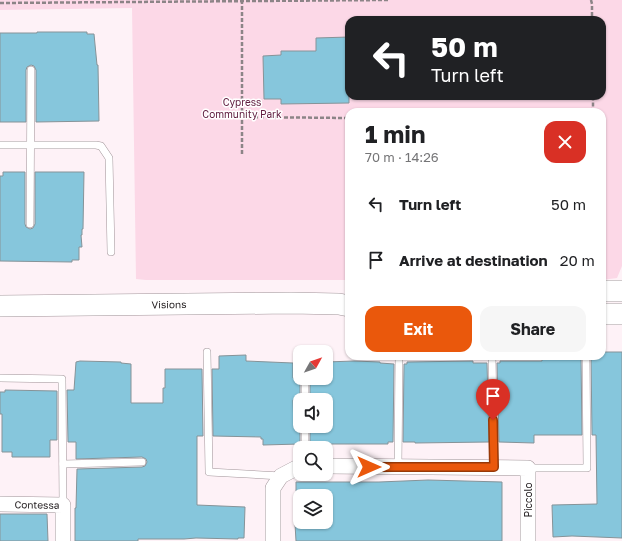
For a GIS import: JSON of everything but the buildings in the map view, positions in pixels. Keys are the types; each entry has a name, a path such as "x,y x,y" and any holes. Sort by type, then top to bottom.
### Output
{"street":[{"path":"606,291 622,291"},
{"name":"Visions","path":"0,306 291,303 345,304"},
{"path":"606,314 622,314"},
{"name":"Piccolo","path":"333,466 528,468 528,541"},
{"path":"273,541 272,488 281,476 293,470"},
{"name":"Contessa","path":"0,504 63,505 63,541"}],"lane":[{"path":"30,224 32,145 31,70"},
{"path":"0,145 101,146 109,158 111,252"},
{"path":"207,352 209,472 281,476"},
{"path":"398,467 399,360"},
{"path":"492,360 494,467"},
{"path":"528,468 587,468 586,360"},
{"path":"0,378 62,379 63,505"},
{"path":"63,464 142,462"}],"path":[{"path":"0,3 388,0"},
{"path":"591,0 592,16"},
{"path":"242,1 242,154"},
{"path":"242,118 345,118"}],"green space":[{"name":"Cypress Community Park","path":"0,0 622,0 622,266 617,278 606,279 606,108 345,108 345,280 136,279 132,8 0,10"}],"route":[{"path":"369,467 494,467 493,420"}]}
